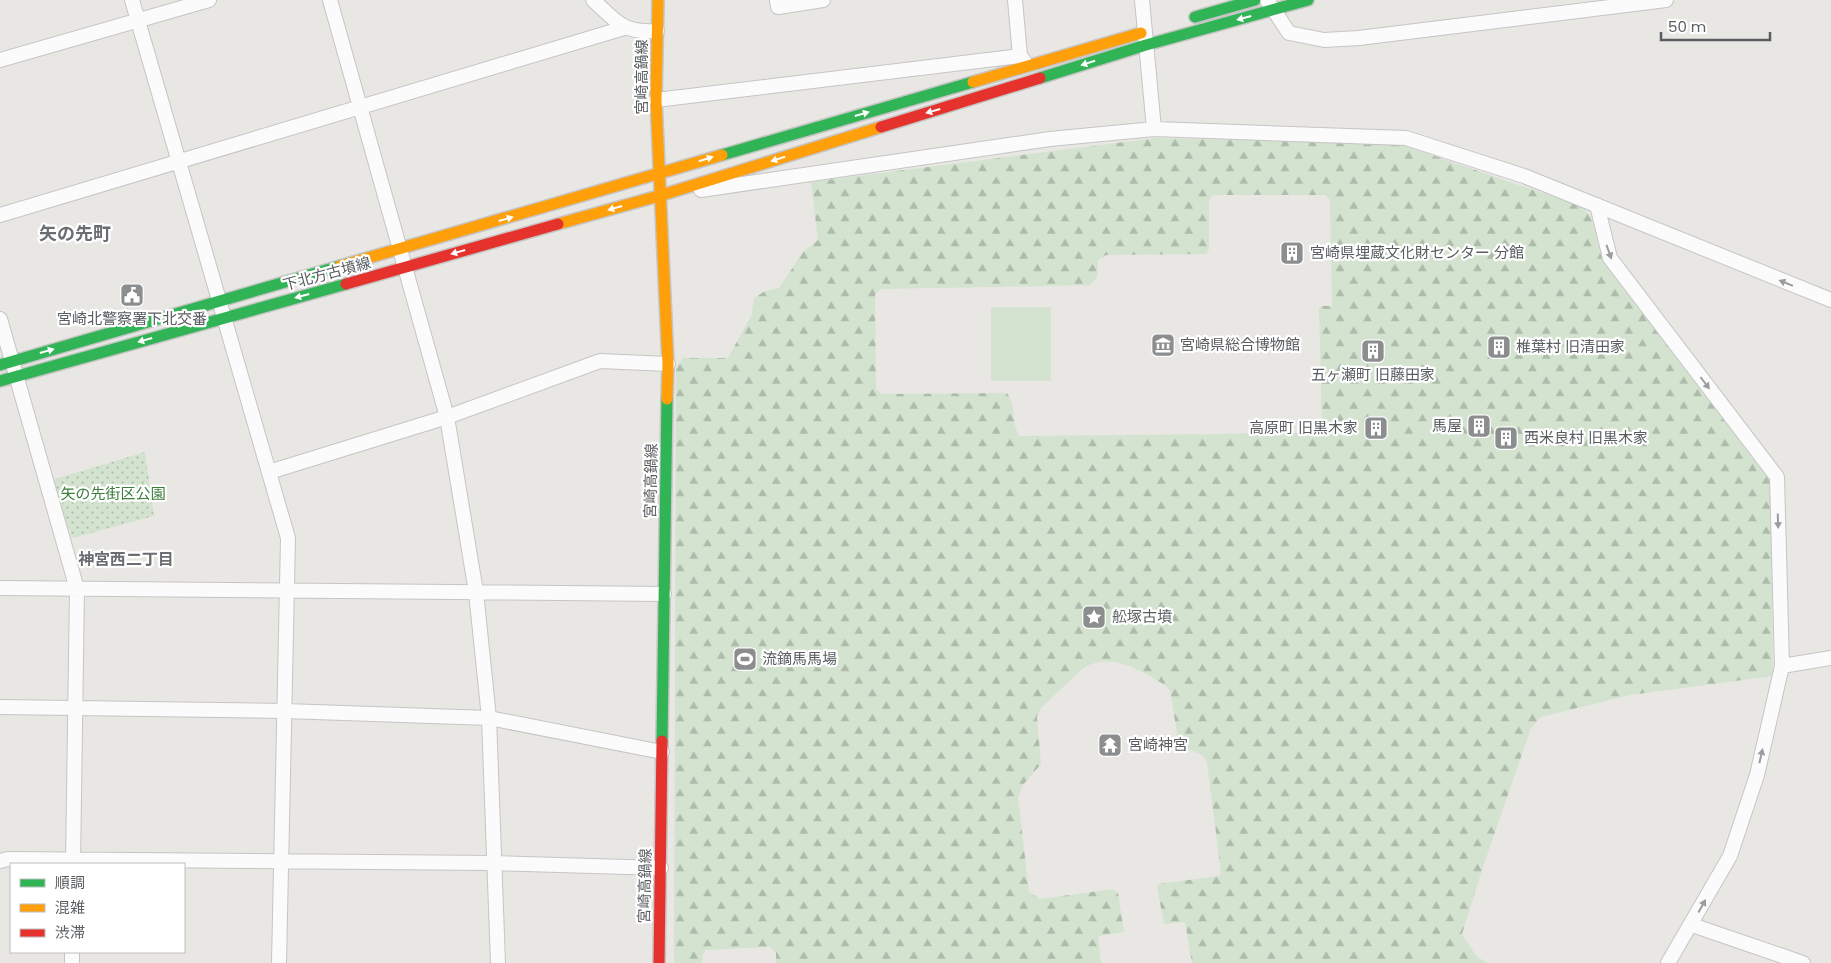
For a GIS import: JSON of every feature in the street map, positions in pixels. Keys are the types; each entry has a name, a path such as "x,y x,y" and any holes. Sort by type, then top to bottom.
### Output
{"main road":[{"name":"宮崎高鍋線","path":"658,0 656,100 659,174 662,195 668,364 659,963"},
{"path":"1182,21 1255,0"},
{"path":"1148,35 1271,5 1308,0"},
{"name":"下北方古墳線","path":"6,363 659,174 1024,60 1148,35"},
{"name":"下北方古墳線","path":"0,381 662,195 1148,35"}],"street":[{"path":"132,0 288,538 279,963"},
{"path":"0,60 209,0"},
{"path":"330,0 447,417 476,592 489,718 498,963"},
{"path":"593,0 624,28 638,32 657,31"},
{"path":"777,0 778,7 823,0"},
{"path":"656,100 1024,60 1015,0"},
{"path":"1142,0 1148,35 1154,129"},
{"path":"1271,5 1289,33 1324,40 1375,36 1666,0"},
{"path":"0,215 624,28"},
{"path":"662,195 1050,139 1154,129 1406,138 1524,176 1831,300"},
{"path":"1597,206 1610,258 1777,477 1782,666 1757,775 1730,856 1692,925 1668,963"},
{"path":"0,320 6,363 17,376 77,589 73,862"},
{"path":"269,472 447,417 600,361 668,364"},
{"path":"0,588 664,594"},
{"path":"1782,666 1831,658"},
{"path":"0,707 285,711 489,718 662,752"},
{"path":"0,860 73,862 493,863 660,868"},
{"path":"1692,925 1803,963"}],"green space":[{"path":"1156,138 1400,144 1583,207 1591,217 1602,259 1771,480 1773,676 1630,695 1541,717 1531,728 1462,934 1477,957 1488,963 1192,963 1185,922 1164,924 1157,887 1159,884 1218,876 1221,873 1207,762 1202,755 1179,745 1170,691 1165,685 1126,665 1116,662 1105,662 1094,663 1083,668 1040,709 1037,717 1041,764 1023,785 1018,797 1029,892 1040,899 1113,889 1118,893 1124,932 1098,936 1101,963 776,963 776,953 770,947 706,950 702,956 702,963 674,963 676,368 683,358 728,358 752,314 754,298 765,291 779,288 803,252 818,240 811,182","holes":["1213,195 1325,195 1330,200 1332,306 1321,306 1319,308 1322,428 1317,433 1020,436 1015,426 1012,404 1007,393 882,394 876,389 875,294 881,289 1090,285 1097,277 1098,260 1106,255 1206,254 1209,249 1209,201"]},
{"path":"991,307 1051,307 1051,381 991,381"},
{"name":"矢の先街区公園","path":"145,452 154,516 72,538 52,480"}],"traffic: fast":[{"path":"1195,17 1255,0"},
{"path":"1040,78 1146,45 1308,0"},
{"path":"722,155 973,82"},
{"path":"0,365 340,266"},
{"path":"0,381 346,284"},
{"path":"662,741 667,399"}],"traffic: slow":[{"path":"658,0 656,100 668,364 667,399"},
{"path":"973,82 1141,33"},
{"path":"558,224 662,195 881,127"},
{"path":"340,266 722,155"}],"traffic: jam":[{"path":"881,127 1040,78"},
{"path":"346,284 558,224"},
{"path":"659,963 662,741"}],"place":[{"name":"宮崎県埋蔵文化財センター 分館","path":"1292,253"},
{"name":"宮崎北警察署下北交番","path":"132,295"},
{"name":"宮崎県総合博物館","path":"1163,345"},
{"name":"椎葉村 旧清田家","path":"1499,347"},
{"name":"五ヶ瀬町 旧藤田家","path":"1373,351"},
{"name":"馬屋","path":"1479,426"},
{"name":"高原町 旧黒木家","path":"1376,428"},
{"name":"西米良村 旧黒木家","path":"1506,438"},
{"name":"舩塚古墳","path":"1094,617"},
{"name":"流鏑馬馬場","path":"745,659"},
{"name":"宮崎神宮","path":"1110,745"}],"district":[{"name":"矢の先町","path":"75,234"},
{"name":"神宮西二丁目","path":"126,559"}]}
